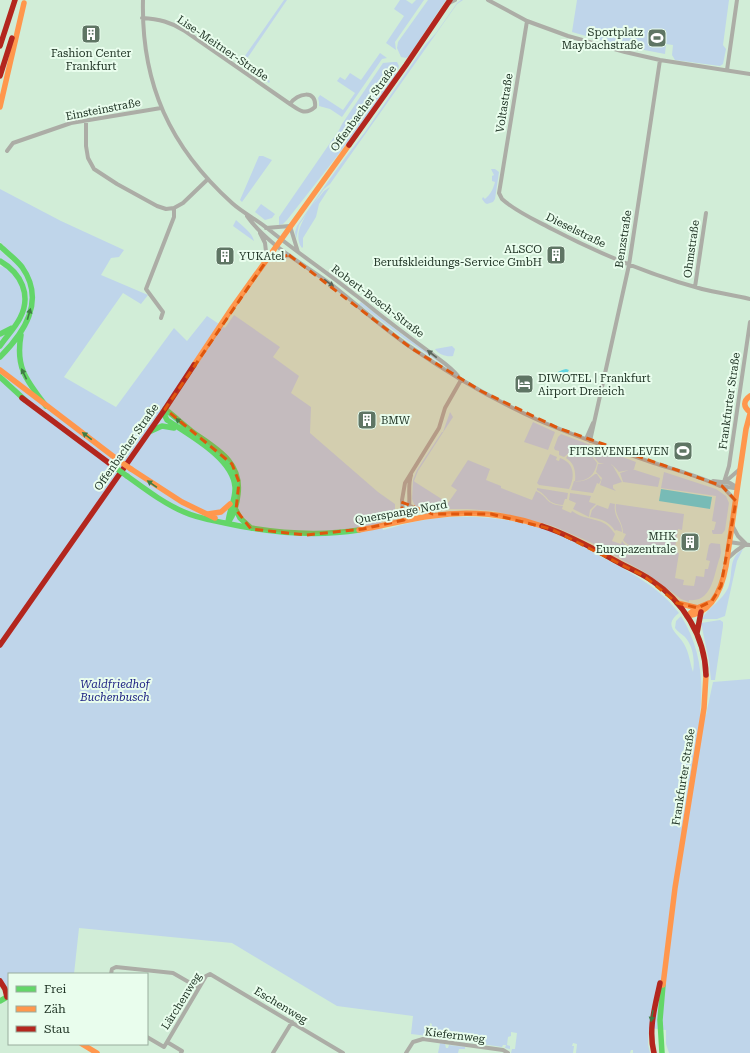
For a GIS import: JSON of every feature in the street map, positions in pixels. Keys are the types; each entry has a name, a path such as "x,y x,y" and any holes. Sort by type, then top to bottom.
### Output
{"main road":[{"path":"0,29 14,0"},
{"path":"0,46 14,0"},
{"path":"0,76 24,1"},
{"path":"0,107 24,1"},
{"name":"Offenbacher Straße","path":"0,645 165,409 232,308 406,65 449,2"},
{"path":"0,246 23,269 31,286 31,309 21,335 18,351 20,367 30,386 46,406"},
{"path":"0,261 6,264 18,275 25,293 22,312 0,346"},
{"path":"0,334 12,328"},
{"path":"0,357 21,335"},
{"path":"0,370 131,470 172,498 206,515 228,523"},
{"name":"Querspange Nord","path":"0,379 25,400 126,476 166,503 193,515 251,528 287,534 326,534 363,529 433,514 491,514 514,518 551,529 588,546 644,576 668,593 687,616"},
{"name":"Frankfurter Straße","path":"662,1053 659,1037 668,943 705,702 706,672 704,657 697,633 687,616 697,615 700,610 717,595 721,586 736,501 746,429 750,413 744,404 746,399 750,396"},
{"path":"165,409 166,419 217,455 228,465 233,475 235,493 228,515 228,523"},
{"path":"165,409 219,451 232,464 238,475 239,492 236,510 228,523"},
{"path":"148,432 162,426 169,426 181,431"},
{"path":"206,515 221,512 232,503"},
{"path":"236,510 240,518 251,528"},
{"path":"677,603 700,610 697,633"},
{"name":"Frankfurter Straße","path":"654,1053 650,1036 652,1018 668,943"},
{"path":"0,981 8,997 0,1001"},
{"path":"84,1045 97,1053"}],"street":[{"path":"143,0 142,18 144,46 151,79 166,119 183,148 208,179 247,216 259,231 265,243 267,260 289,255"},
{"path":"449,2 455,0"},
{"path":"488,0 527,21 568,36 638,56 750,74"},
{"path":"727,70 738,0"},
{"name":"Lise-Meitner-Straße","path":"142,18 173,23 290,104 304,112 310,112 315,107 316,102 310,95 305,94 293,99 290,104"},
{"name":"Voltastraße","path":"500,188 527,21"},
{"name":"Benzstraße","path":"590,441 629,265 660,60"},
{"name":"Einsteinstraße","path":"7,151 13,143 71,123 161,108"},
{"path":"86,121 86,146 88,158 94,169 117,184 157,206 174,208 183,203 208,179"},
{"name":"Dieselstraße","path":"500,188 500,196 502,199 522,212 597,252 653,274 695,287 750,299"},
{"path":"161,318 163,312 146,289 174,217 174,208"},
{"name":"Ohmstraße","path":"695,287 706,213"},
{"name":"Robert-Bosch-Straße","path":"247,216 266,228 454,370 461,380"},
{"path":"266,228 290,226 298,253"},
{"name":"Robert-Bosch-Straße","path":"259,231 411,348 481,391 537,419 590,441 709,481 738,488"},
{"name":"Frankfurter Straße","path":"723,484 729,466 750,322"},
{"path":"404,520 402,503 403,487 407,478 439,428 446,408 461,380"},
{"name":"Benzstraße","path":"586,439 595,419"},
{"path":"404,520 408,514 409,484 414,467"},
{"path":"736,501 723,484 740,469"},
{"path":"409,505 416,510 433,514"},
{"path":"732,525 738,536 748,545"},
{"path":"729,542 748,545"},
{"path":"726,560 736,551 748,545"},
{"path":"111,973 112,969 116,967 171,972 199,988"},
{"name":"Lärchenweg","path":"182,1052 167,1042 206,976 209,974"},
{"name":"Eschenweg","path":"209,974 343,1053"},
{"path":"273,1053 292,1022"},
{"path":"148,1038 164,1047 167,1042"},
{"name":"Kiefernweg","path":"406,1053 413,1042 423,1038 503,1050 508,1053"}],"highlighted area":[{"path":"289,255 411,348 481,391 558,428 722,486 736,501 721,586 712,601 698,608 677,603 644,576 551,529 491,514 433,514 401,502 404,520 363,529 306,535 251,529 236,510 239,482 232,464 165,409 267,260"}],"green space":[{"path":"284,0 287,0 244,63 270,81 269,83 240,63"},
{"path":"400,0 406,0 412,4 416,0 424,0 395,42 396,50 386,43 404,16 394,9"},
{"path":"428,0 446,0 409,56 406,58 401,57 397,48 398,42"},
{"path":"463,0 457,4 330,184 324,189 299,225 296,239 295,232 297,226 305,214 365,132 425,45 436,33 457,3"},
{"name":"Sportplatz Maybachstraße","path":"577,0 729,0 723,45 726,49 723,64 720,66 675,60 672,55 673,45 666,44 665,54 639,49 635,50 572,32"},
{"path":"380,53 387,58 382,59 342,117 330,109 319,106 318,98 320,95 343,110 355,93 337,81 340,77 345,80 350,73 361,80"},
{"path":"397,62 399,66 396,75 342,150 287,220 283,224 279,225 279,217 383,63"},
{"path":"259,156 272,160 242,202 240,200"},
{"path":"491,169 495,169 499,172 495,199 493,202 487,204 482,199 483,197 485,199 489,195 495,182 492,181 492,176 494,175"},
{"path":"330,187 319,204 316,217 303,238 302,248 299,241 299,234 304,218 324,191"},
{"name":"Waldfriedhof Buchenbusch","path":"0,189 61,221 124,250 119,257 111,258 101,275 148,295 141,304 123,293 64,377 116,407 174,328 187,341 207,316 225,328 234,315 280,347 273,357 299,376 291,393 311,407 310,433 378,492 395,504 395,513 380,520 383,530 430,519 474,517 503,519 518,522 554,533 586,548 638,577 664,596 672,604 679,613 674,618 672,626 686,647 693,672 694,663 692,649 685,637 675,628 676,621 681,616 693,639 701,676 700,714 706,715 713,682 750,679 750,1053 669,1053 666,1044 666,1030 649,1028 648,1044 650,1053 633,1053 633,1050 631,1050 630,1053 576,1053 577,1044 573,1043 573,1053 511,1053 512,1049 515,1049 517,1033 511,1032 511,1036 508,1037 507,1045 510,1046 510,1049 505,1048 506,1045 503,1045 502,1047 468,1042 468,1039 465,1038 464,1042 430,1036 432,1024 430,1023 428,1036 411,1034 413,1016 337,1006 232,943 79,928 74,973 8,973 8,990 0,979 0,266 4,267 0,259 0,250 12,261 16,258 0,242"},
{"path":"261,204 275,214 272,218 265,220 255,212"},
{"path":"236,220 249,232 254,241 233,226"},
{"path":"361,302 446,367 402,337 359,304"},
{"path":"452,346 455,349 453,356 443,355 435,349"},
{"path":"450,412 453,417 418,471 414,481 415,482 448,503 457,490 451,486 468,460 490,469 486,480 501,486 501,488 532,500 536,491 553,504 563,506 562,509 571,513 572,511 578,515 606,524 615,534 612,541 621,544 622,541 630,548 639,550 675,550 675,552 679,553 675,578 684,580 683,585 694,586 696,576 704,577 705,569 708,569 710,561 706,560 709,545 711,543 720,544 720,557 708,592 697,600 689,600 689,602 681,599 646,573 592,543 553,526 493,511 417,508 412,499 413,480 417,470 443,432"},
{"path":"533,422 555,432 548,450 524,442"},
{"path":"561,434 636,462 634,469 619,472 610,464 599,463 593,456 583,456 573,450 564,457 559,455 559,451 555,450 554,448 558,437"},
{"path":"572,451 584,457 592,456 597,463 594,471 587,479 575,481 574,468 571,462 566,458"},
{"path":"550,454 557,457 556,460 559,461 560,458 569,463 573,475 569,489 539,485 537,483"},
{"path":"598,464 610,464 613,466 622,482 613,485 613,488 616,491 600,485 602,478 596,472"},
{"path":"632,469 660,478 658,487 623,482 620,473"},
{"path":"664,472 716,489 726,496 729,503 725,530 722,534 713,534 712,532 716,522 712,521 716,496 661,488"},
{"path":"597,474 601,480 599,484 597,483 593,493 571,490 574,481 585,480"},
{"path":"537,488 568,493 567,499 565,499 563,505 553,503 537,490"},
{"path":"570,493 591,496 589,502 596,504 590,510 589,517 573,509 576,503 569,500"},
{"path":"610,503 615,504 615,513 621,525 622,532 615,531 604,521 590,517 592,510 597,505 608,509"},
{"path":"616,504 684,514 682,530 678,529 675,548 640,548 627,544 623,540 626,534 623,533 622,525 616,512"},
{"path":"743,549 737,561 725,616 717,619 702,619 728,588 733,562 738,553"},
{"path":"720,620 723,622 723,626 715,680 711,680 709,661 701,623"},
{"path":"440,1043 445,1044 446,1048 448,1048 449,1045 465,1047 465,1049 459,1049 458,1053 438,1053"}],"water":[{"path":"566,369 569,370 566,375 563,377 555,376 552,382 548,382 548,379 552,376"},
{"path":"661,489 712,497 710,509 659,501"}],"traffic: fast":[{"path":"0,246 22,267 29,280 32,292 32,304 24,327 17,338 0,357"},
{"path":"0,261 19,278 25,301 18,322 0,346"},
{"path":"0,334 12,328"},
{"path":"21,335 20,356 24,374 46,406"},
{"path":"0,377 25,400"},
{"path":"165,409 219,451 232,465 236,473 238,494 235,509 228,523"},
{"path":"163,412 167,420 198,440 227,466 235,487 228,523"},
{"path":"151,431 162,426 174,428"},
{"path":"113,466 127,476"},
{"path":"127,476 154,496 189,514 204,519 259,529 292,533 325,533 359,530"},
{"path":"236,510 240,518 251,528"},
{"path":"662,1053 660,1020 663,985"},
{"path":"0,1001 7,997"}],"traffic: slow":[{"path":"0,107 24,3"},
{"path":"194,365 232,308 349,145"},
{"path":"0,370 118,460"},
{"path":"750,396 745,402 745,406 750,412"},
{"path":"687,616 696,614 710,605 722,583 726,566 746,429 750,414"},
{"path":"118,460 131,469"},
{"path":"131,469 182,502 215,518"},
{"path":"208,514 221,512 230,504"},
{"path":"359,530 423,517 460,513 501,516 542,526"},
{"path":"677,603 698,608"},
{"path":"687,616 695,609 709,603"},
{"path":"663,985 675,888 704,708 706,675"},
{"path":"84,1045 97,1053"}],"traffic: jam":[{"path":"0,46 15,0"},
{"path":"349,145 450,0"},
{"path":"0,76 12,38"},
{"path":"0,645 163,412 194,365"},
{"path":"22,398 113,466"},
{"path":"542,526 561,533 642,574 673,598 682,609 697,633 705,661 706,675"},
{"path":"697,633 701,612"},
{"path":"0,981 5,989 7,997"},
{"path":"654,1053 652,1044 652,1027 654,1009 660,983"}],"place":[{"name":"Fashion Center Frankfurt","path":"91,34"},
{"name":"Sportplatz Maybachstraße","path":"657,38"},
{"name":"ALSCO Berufskleidungs-Service GmbH","path":"556,255"},
{"name":"YUKAtel","path":"225,256"},
{"name":"DIWOTEL | Frankfurt Airport Dreieich","path":"524,384"},
{"name":"BMW","path":"367,420"},
{"name":"FITSEVENELEVEN","path":"683,451"},
{"name":"MHK Europazentrale","path":"690,542"}]}
